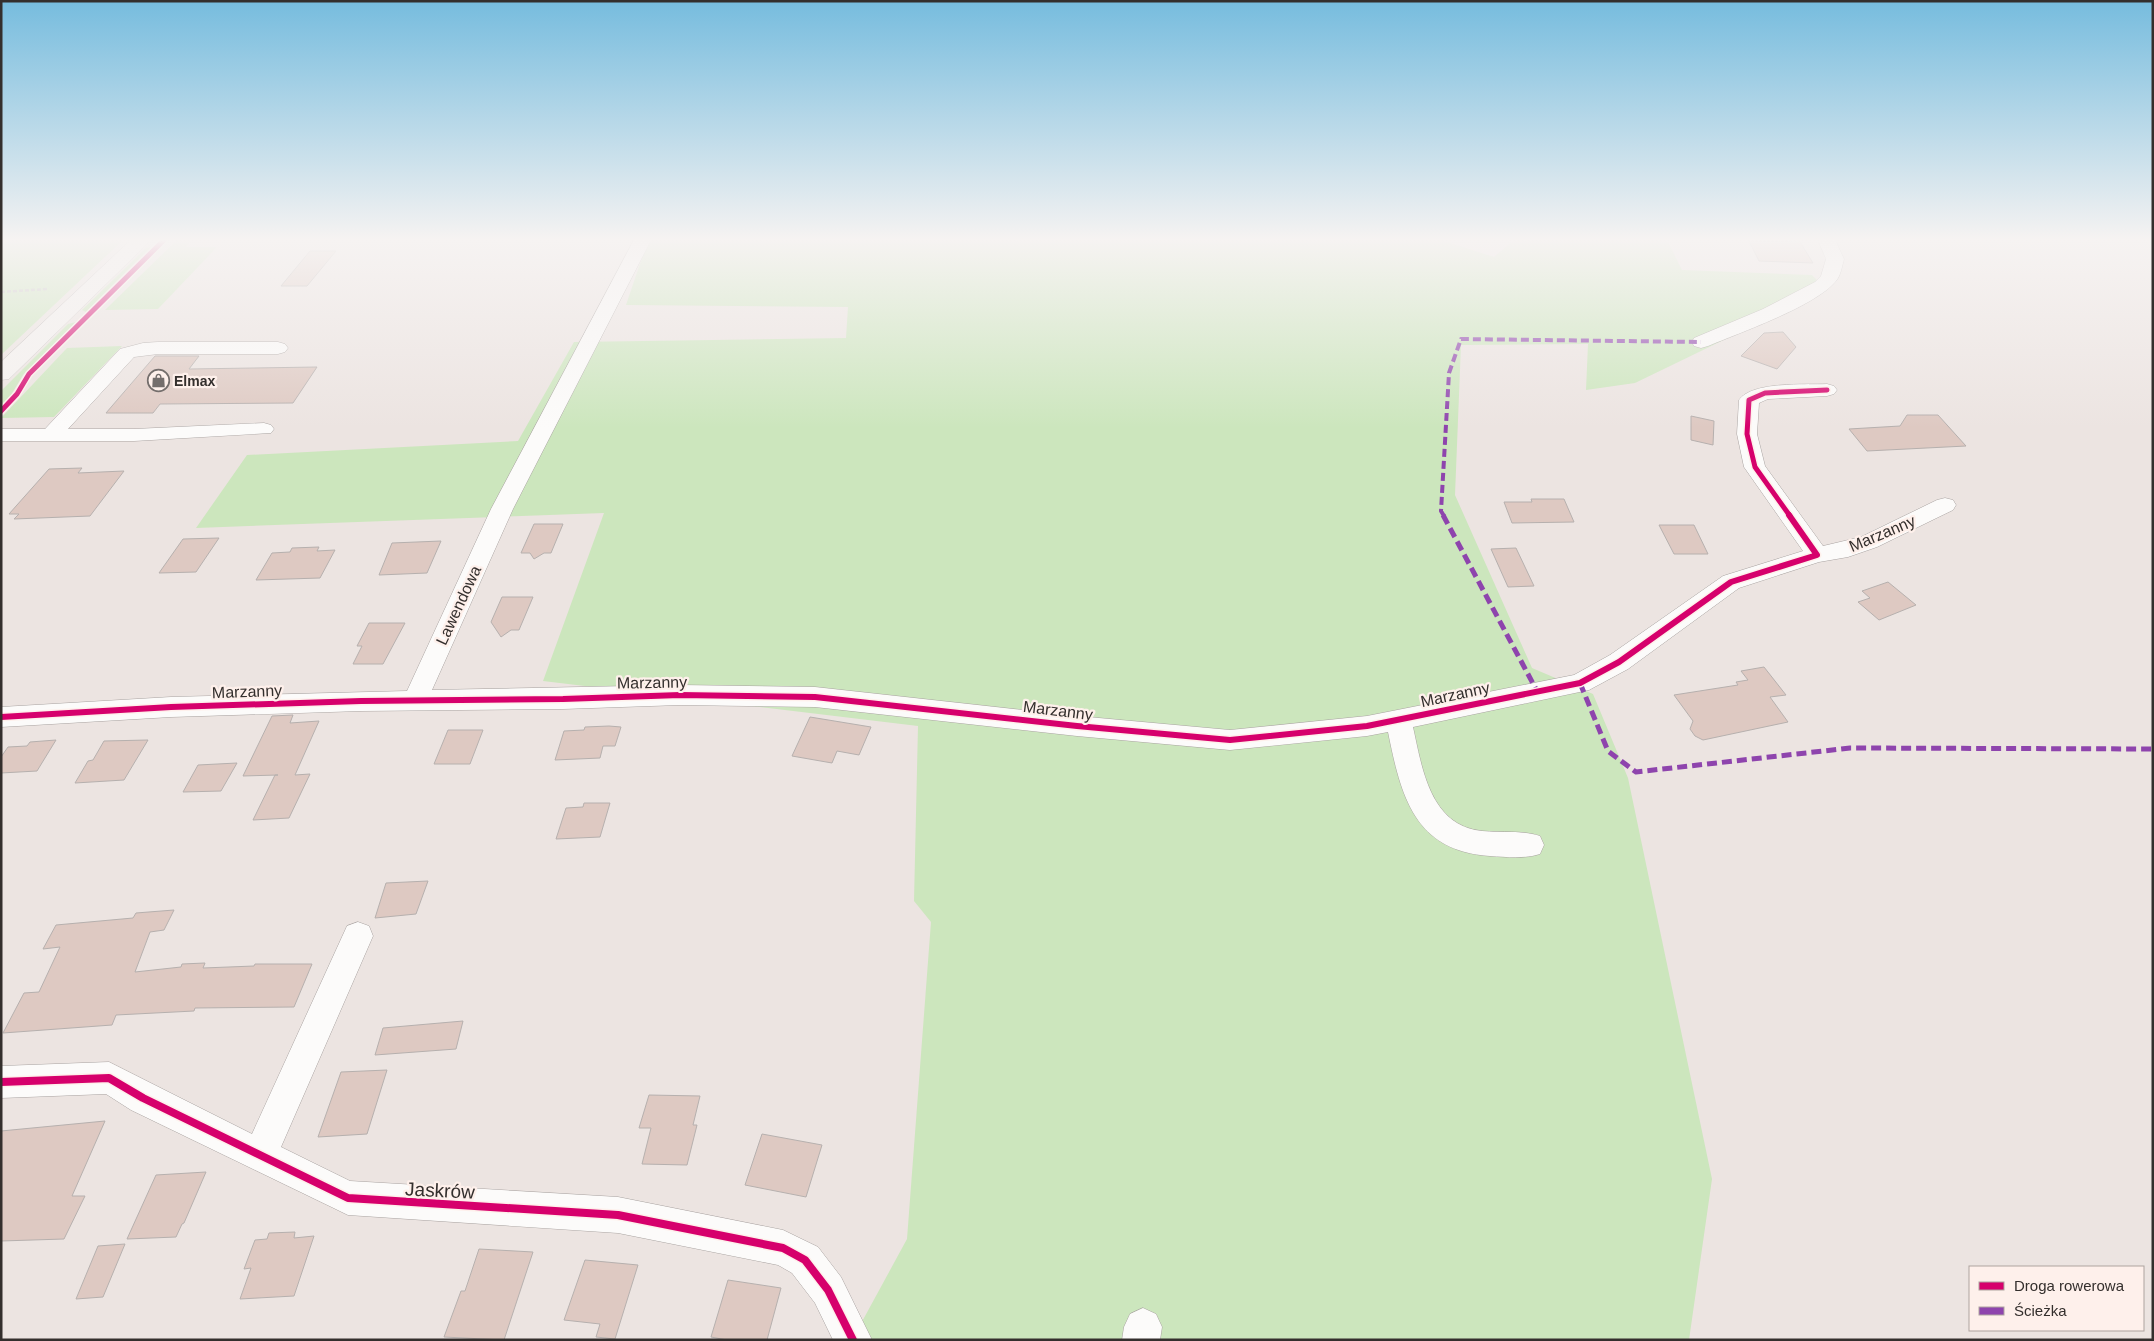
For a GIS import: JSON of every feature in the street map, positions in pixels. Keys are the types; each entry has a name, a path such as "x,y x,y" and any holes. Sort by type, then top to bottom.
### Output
{"main road":[{"path":"1,374 76,303"}],"street":[{"name":"Lawendowa","path":"414,701 502,509 609,303"},
{"path":"1700,342 1791,303"},
{"path":"52,434 128,354 135,350 158,348 278,348"},
{"path":"1817,555 1756,467 1747,434 1749,400 1765,393 1827,390"},
{"path":"1,435 134,435 264,429"},
{"name":"Marzanny","path":"1,716 171,707 680,694 816,697 1077,726 1230,740 1367,726 1580,683 1619,662 1731,582 1817,555 1848,549 1869,542 1946,505"},
{"path":"1398,720 1416,794 1435,822 1454,835 1469,841 1530,845"},
{"path":"260,1155 358,936"},
{"name":"Jaskrów","path":"1,1082 109,1078 143,1098 348,1198 618,1215 783,1248 805,1260 828,1290 853,1340"}],"green space":[{"path":"1,303 57,303 1,355"},
{"path":"90,303 96,303 86,312 82,310"},
{"path":"113,303 164,303 158,309 105,310"},
{"path":"627,303 1801,303 1635,383 1586,390 1588,344 1461,345 1455,495 1532,668 1593,694 1628,778 1712,1179 1689,1340 852,1340 907,1239 931,922 914,901 918,726 543,681 604,513 196,528 247,455 518,441 574,342 846,338 848,307 626,305"},
{"path":"76,322 23,375 8,400 1,407 1,391 68,324"},
{"path":"122,346 54,417 1,418 67,348"}],"building":[{"path":"1783,332 1796,347 1777,369 1741,356 1764,333"},
{"path":"155,356 199,356 189,369 317,367 293,403 160,404 153,413 106,413"},
{"path":"1907,415 1938,415 1966,446 1867,451 1849,429 1900,426"},
{"path":"1691,416 1714,421 1713,445 1691,440"},
{"path":"82,468 78,473 124,471 90,516 14,519 19,514 9,514 49,469"},
{"path":"1531,499 1564,499 1574,522 1512,523 1504,502 1532,502"},
{"path":"534,524 563,524 551,553 544,553 534,559 530,553 521,553"},
{"path":"1659,525 1694,525 1708,554 1674,554"},
{"path":"219,538 196,572 159,573 183,539"},
{"path":"441,541 427,573 379,575 392,543"},
{"path":"319,547 317,551 335,550 320,578 256,580 272,553 290,552 292,548"},
{"path":"1516,548 1534,586 1508,587 1491,549"},
{"path":"1888,582 1916,605 1879,620 1858,602 1870,598 1862,591"},
{"path":"502,597 533,597 519,630 511,630 501,637 491,622"},
{"path":"369,623 405,623 383,664 353,664 362,646 357,646"},
{"path":"1764,667 1786,695 1770,697 1788,722 1703,740 1695,736 1690,729 1693,721 1674,695 1738,685 1736,682 1748,680 1741,671"},
{"path":"293,715 290,723 319,721 295,775 310,774 289,818 253,820 275,775 243,776 272,716"},
{"path":"810,717 871,727 859,755 837,751 832,763 792,756"},
{"path":"585,727 621,727 615,746 603,746 600,758 555,760 564,731 584,730"},
{"path":"448,730 483,730 470,764 434,764"},
{"path":"56,740 37,771 1,773 1,757 8,747 27,746 30,742"},
{"path":"148,740 124,780 75,783 88,761 93,760 104,741"},
{"path":"237,763 221,791 183,792 198,765"},
{"path":"584,803 610,803 600,837 556,839 566,808 583,807"},
{"path":"428,881 416,914 375,918 386,883"},
{"path":"174,910 164,930 150,932 135,972 181,967 182,964 205,963 203,968 254,966 255,964 312,964 294,1007 195,1008 194,1011 116,1015 112,1025 3,1033 24,993 39,992 60,947 43,949 56,925 133,918 136,913"},
{"path":"463,1021 456,1049 375,1055 383,1028"},
{"path":"387,1070 367,1134 318,1137 341,1072"},
{"path":"649,1095 700,1096 693,1125 697,1125 687,1165 642,1164 651,1128 639,1128"},
{"path":"105,1121 72,1196 85,1196 64,1239 1,1241 1,1131"},
{"path":"762,1134 822,1145 806,1197 745,1185"},
{"path":"206,1172 176,1237 127,1239 156,1175"},
{"path":"295,1232 294,1238 314,1236 294,1296 240,1299 251,1268 244,1269 255,1240 267,1239 269,1233"},
{"path":"125,1244 103,1297 76,1299 98,1246"},
{"path":"479,1249 533,1252 504,1340 444,1337 461,1291 465,1291"},
{"path":"585,1260 638,1265 615,1339 596,1337 600,1324 564,1320"},
{"path":"728,1280 781,1288 767,1340 727,1340 711,1337"}],"marked path":[{"path":"1537,691 1441,511 1449,373 1461,339 1701,342"},
{"path":"1580,683 1608,751 1636,772 1850,748 2153,749"}],"cycle path":[{"path":"1,411 17,394 29,374 101,303"},
{"path":"1,717 171,707 361,701 563,699 680,695 815,697 1077,726 1230,740 1367,726 1580,683 1619,662 1731,582 1817,555 1755,467 1747,434 1749,400 1765,393 1827,390"},
{"path":"1,1082 109,1078 143,1098 348,1198 618,1215 783,1248 805,1260 828,1290 853,1340"}],"place":[{"name":"Elmax","path":"158,381"}]}
